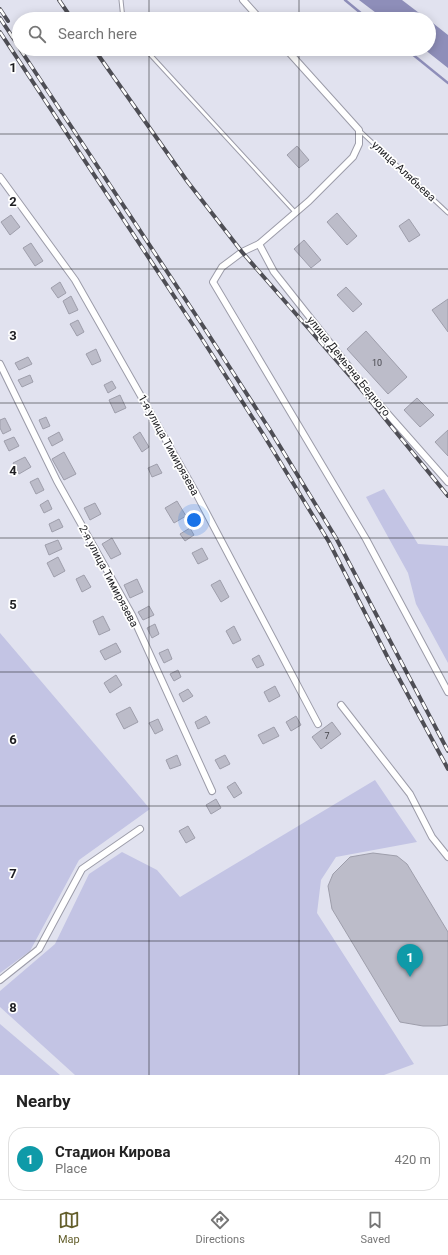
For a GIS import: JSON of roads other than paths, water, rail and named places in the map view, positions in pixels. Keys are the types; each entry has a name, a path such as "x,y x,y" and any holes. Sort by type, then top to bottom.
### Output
{"street":[{"path":"243,0 254,12"},
{"path":"292,56 359,130 359,144 353,157 309,201 259,244 242,252 222,267 213,282 366,539 448,692"},
{"name":"1-я улица Тимирязева","path":"0,177 75,280 196,493 318,724"},
{"name":"улица Демьяна Бедного","path":"259,244 278,278 372,396 448,482"},
{"name":"2-я улица Тимирязева","path":"0,364 58,481 132,615 212,790"},
{"path":"341,705 410,794 432,837 448,857"},
{"path":"0,980 39,949 82,869 140,830"}],"lane":[{"path":"121,0 122,12"},
{"path":"151,56 296,213"},
{"name":"улица Алябьева","path":"359,130 448,213"}],"waterway":[{"path":"345,0 360,12"},
{"path":"415,56 448,83"}],"railway":[{"path":"59,0 67,12"},
{"path":"0,9 8,21"},
{"path":"0,18 12,36"},
{"path":"0,32 12,50"},
{"path":"16,56 195,328 263,434 329,542 388,658 448,769"},
{"path":"25,56 203,326 270,430 336,538 448,751"},
{"path":"99,56 187,181 242,252 356,383 448,496"}],"place":[{"name":"Стадион Кирова","path":"410,977"}]}
